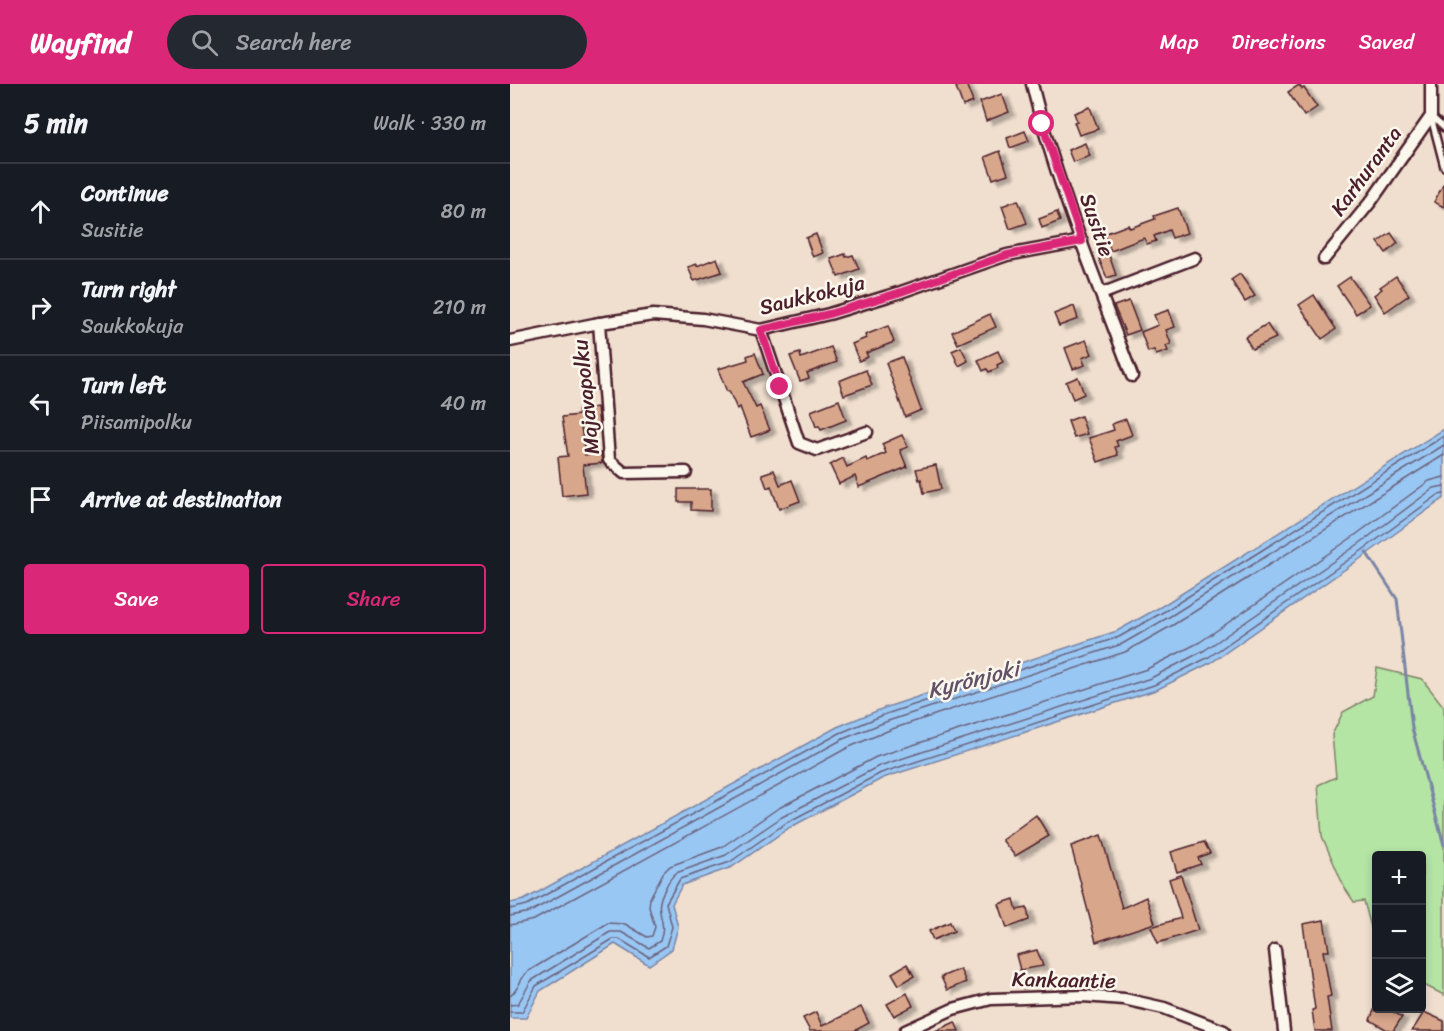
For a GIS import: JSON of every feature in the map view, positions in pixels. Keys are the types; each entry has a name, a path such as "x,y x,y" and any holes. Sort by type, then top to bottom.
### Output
{"street":[{"name":"Susitie","path":"1032,84 1042,124 1082,241 1132,376"},
{"name":"Karhuranta","path":"1324,259 1372,200 1431,116 1431,84"},
{"name":"Saukkokuja","path":"510,341 598,323 653,315 703,320 761,330 829,314 898,293 1007,255 1082,241"},
{"path":"1101,294 1195,258"},
{"name":"Majavapolku","path":"598,323 609,460 624,473 686,472"},
{"path":"761,330 799,443 817,450 867,432"},
{"path":"1275,950 1284,1031"},
{"name":"Kankaantie","path":"905,1031 953,1009 991,999 1083,996 1124,999 1164,1008 1224,1031"}],"lane":[{"path":"1431,116 1444,128"},
{"path":"1431,116 1444,167"}],"green space":[{"path":"1377,668 1422,679 1444,707 1444,995 1426,986 1426,851 1372,851 1372,931 1364,901 1354,902 1344,887 1322,836 1318,785 1336,777 1332,735 1343,712 1373,696"}],"water":[{"name":"Kyrönjoki","path":"1444,429 1444,498 1212,662 1156,690 883,778 789,828 732,867 682,885 672,904 678,927 672,949 649,965 615,944 540,991 526,1018 510,1018 510,903 524,900 837,727 884,708 1117,631 1162,606"}],"building":[{"path":"966,84 973,102 963,106 956,87"},
{"path":"1299,85 1302,89 1304,88 1317,107 1304,116 1288,92"},
{"path":"1002,94 1009,112 986,121 980,102"},
{"path":"1090,107 1098,129 1079,135 1074,122 1077,121 1074,113"},
{"path":"1025,131 1029,141 1010,148 1007,138"},
{"path":"1085,143 1090,156 1073,162 1068,150"},
{"path":"1000,151 1008,174 993,179 985,157"},
{"path":"1444,183 1444,207 1434,202"},
{"path":"1018,200 1027,223 1010,229 1002,206"},
{"path":"1178,208 1187,233 1172,238 1169,230 1154,236 1156,241 1147,244 1144,238 1111,251 1104,234 1128,225 1130,228 1155,219 1154,216"},
{"path":"1057,212 1060,221 1042,228 1039,219"},
{"path":"1391,233 1398,243 1386,253 1378,242"},
{"path":"816,234 823,253 813,257 806,238"},
{"path":"845,254 846,257 853,255 859,269 838,277 831,259"},
{"path":"1109,255 1116,275 1107,278 1099,259"},
{"path":"717,258 722,272 694,281 688,267"},
{"path":"1240,274 1255,296 1245,302 1231,280"},
{"path":"1396,276 1409,295 1385,312 1374,295 1382,289 1380,287"},
{"path":"1350,277 1370,305 1356,314 1337,286"},
{"path":"1314,295 1336,329 1322,339 1299,305"},
{"path":"1129,301 1140,330 1126,335 1114,306"},
{"path":"1074,306 1078,319 1059,326 1054,314"},
{"path":"1169,310 1175,327 1166,330 1171,344 1166,346 1168,351 1156,355 1154,350 1148,352 1141,332 1158,325 1154,315"},
{"path":"990,314 996,327 958,344 952,332"},
{"path":"1267,324 1276,338 1252,349 1245,337"},
{"path":"888,326 894,342 866,353 868,357 859,361 852,344 866,338 865,335"},
{"path":"1086,340 1092,354 1082,358 1085,365 1073,369 1065,348"},
{"path":"831,347 837,362 807,373 809,378 800,381 790,356 800,353 801,358"},
{"path":"961,347 968,361 959,366 952,351"},
{"path":"998,351 1003,362 997,365 998,368 989,372 987,369 983,371 978,360"},
{"path":"755,353 763,374 743,382 756,408 760,406 770,430 751,437 740,407 737,409 729,391 727,392 718,369 748,360 747,356"},
{"path":"902,357 921,410 905,417 886,363"},
{"path":"866,370 872,385 844,395 839,381"},
{"path":"1078,377 1084,394 1073,399 1066,382"},
{"path":"839,400 846,420 821,430 819,426 816,427 811,411"},
{"path":"597,407 599,425 581,427 585,455 601,453 602,463 583,465 586,493 562,496 558,457 568,456 562,417 579,415 578,410"},
{"path":"1081,416 1087,434 1074,438 1068,421"},
{"path":"1126,419 1132,435 1116,441 1118,446 1115,447 1118,455 1098,462 1089,438 1114,430 1112,424"},
{"path":"902,435 908,447 900,450 907,467 859,487 855,476 839,484 830,465 843,458 847,467 866,458 867,461 886,453 882,444"},
{"path":"936,465 941,489 924,493 916,469"},
{"path":"774,470 780,485 792,480 800,501 779,509 771,486 767,488 762,474"},
{"path":"678,489 711,489 711,511 691,510 691,502 678,502"},
{"path":"1036,815 1049,836 1015,856 1002,840"},
{"path":"1101,835 1122,908 1146,897 1155,923 1096,942 1071,846"},
{"path":"1204,842 1210,853 1198,858 1201,864 1177,872 1171,852"},
{"path":"1181,875 1198,930 1158,943 1151,927 1181,918 1169,879"},
{"path":"1014,899 1017,910 1027,908 1029,920 1007,928 999,904"},
{"path":"1324,920 1329,951 1323,951 1331,996 1327,997 1332,1031 1315,1031 1312,1010 1315,1009 1303,924"},
{"path":"950,922 954,931 933,940 929,931"},
{"path":"1037,950 1043,966 1020,970 1016,955"},
{"path":"907,964 914,976 899,985 892,973"},
{"path":"960,969 966,982 947,990 941,977"},
{"path":"907,993 913,1006 894,1016 887,1004"},
{"path":"861,1007 869,1023 854,1031 810,1031 803,1018 816,1012 822,1026"},
{"path":"1373,1013 1395,1013 1402,1017 1393,1031 1370,1020"},
{"path":"1423,1013 1444,1021 1444,1031 1412,1031"},
{"path":"955,1022 959,1031 935,1031"}],"waterway":[{"path":"1366,552 1397,599 1412,728 1444,845"}],"route":[{"path":"780,387 761,330 829,314 898,293 1007,255 1082,241 1042,124"}]}
